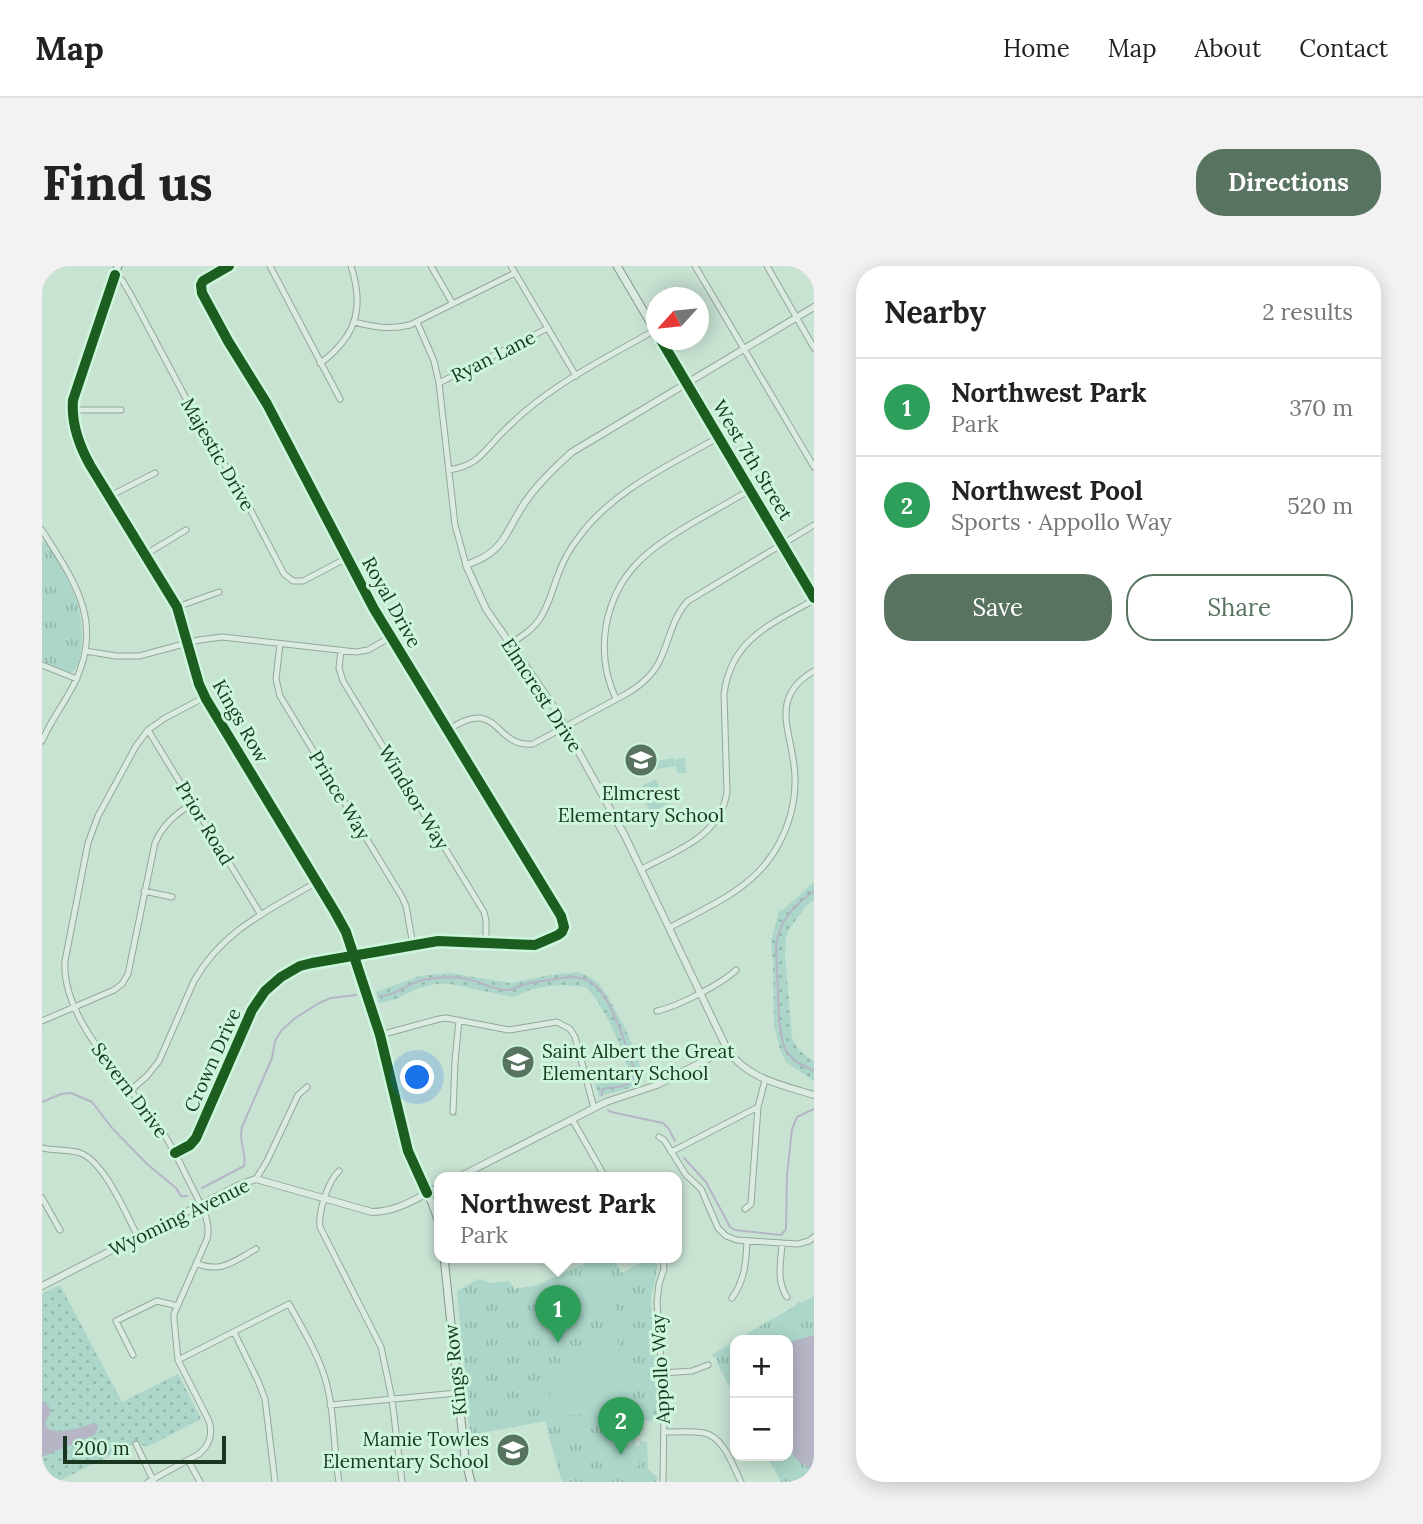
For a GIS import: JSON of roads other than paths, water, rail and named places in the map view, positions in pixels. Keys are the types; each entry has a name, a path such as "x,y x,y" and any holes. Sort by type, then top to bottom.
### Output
{"main road":[{"name":"Kings Row","path":"118,266 77,384 72,410 76,431 85,456 177,607 205,697 342,924 380,1035 408,1151 434,1210"},
{"path":"617,266 646,314"},
{"name":"West 7th Street","path":"667,350 814,599"},
{"name":"Kings Row","path":"445,1263 457,1392 465,1458 471,1482"}],"street":[{"name":"Royal Drive","path":"229,266 206,279 201,285 202,293 267,404 391,637 561,916 564,929"},
{"path":"270,266 340,399"},
{"path":"320,363 331,356 344,341 354,322 358,299 351,266"},
{"path":"431,266 453,304"},
{"path":"511,266 576,376"},
{"path":"695,266 814,467"},
{"path":"767,266 814,348"},
{"path":"354,322 392,328 417,322 515,273"},
{"name":"Majestic Drive","path":"115,275 122,280 131,295 284,574 293,581 303,582 347,558"},
{"path":"466,565 485,557 499,546 530,496 550,472 572,452 814,307"},
{"name":"Elmcrest Drive","path":"417,322 429,349 439,383 455,525 466,565 486,609 566,727 642,869 727,1049"},
{"name":"Ryan Lane","path":"439,383 548,328"},
{"path":"449,470 475,461 503,431 548,393 646,337"},
{"path":"72,410 121,410"},
{"path":"510,644 540,619 571,547 596,516 626,491 719,437"},
{"path":"110,496 155,473"},
{"path":"616,699 607,676 604,639 611,607 625,578 641,559 659,544 750,490"},
{"path":"448,730 468,719 481,718 513,741 529,745 634,690 652,673 661,658 677,615 688,601 814,525"},
{"path":"146,554 186,530"},
{"path":"42,741 76,679 85,651 85,618 79,592 43,533"},
{"path":"177,607 219,592"},
{"path":"642,869 698,838 715,822 727,792 724,694 732,665 739,651 754,635 814,599"},
{"path":"85,651 131,656 208,638 222,638 356,652 368,650 391,637"},
{"name":"Prince Way","path":"280,644 275,679 280,696 402,897 413,945"},
{"name":"Windsor Way","path":"341,650 339,668 343,681 484,912 486,944"},
{"path":"42,664 76,679"},
{"path":"669,928 747,883 766,863 782,838 793,806 795,787 795,767 786,704 798,682 814,671"},
{"name":"Severn Drive","path":"151,1481 199,1454 208,1444 211,1434 211,1427 178,1360 174,1320 174,1314 209,1229 201,1205 160,1128 89,1034 65,980 65,961 88,843 98,816 136,746 148,730 205,697"},
{"name":"Prior Road","path":"148,730 261,915"},
{"path":"42,1021 114,990 125,980 158,835 170,820 193,803"},
{"path":"131,1090 148,1076 159,1061 194,981 209,957 229,937 317,882"},
{"path":"144,891 172,897"},
{"name":"Crown Drive","path":"175,1153 196,1138 252,1010 265,991 281,977 312,963 438,941 535,945 551,939 564,929"},
{"path":"657,1011 699,993 736,970"},
{"path":"380,1035 439,1019 459,1020 509,1030 557,1022 573,1032 577,1041 594,1108"},
{"path":"453,1112 454,1062 459,1020"},
{"path":"469,1172 594,1108 657,1085 727,1049 747,1070 765,1080 814,1095"},
{"path":"745,1209 751,1203 758,1107 765,1080"},
{"path":"256,1179 298,1095 307,1087"},
{"path":"671,1152 758,1107"},
{"path":"572,1119 603,1172"},
{"path":"659,1137 664,1140 686,1175 701,1189 722,1232 732,1239 804,1243 814,1237"},
{"path":"42,1148 78,1153 92,1160 101,1170 138,1237"},
{"path":"338,1171 332,1177 320,1216 320,1227 381,1347 392,1399 402,1482"},
{"name":"Wyoming Avenue","path":"42,1286 241,1184 256,1179 364,1210 380,1212 397,1208 434,1190"},
{"path":"42,1198 60,1230"},
{"path":"732,1298 744,1275 747,1241"},
{"path":"782,1243 780,1279 787,1297"},
{"path":"196,1264 206,1268 218,1268 256,1249"},
{"name":"Appollo Way","path":"663,1482 664,1409 657,1302 664,1263"},
{"path":"133,1355 116,1321 158,1301 178,1306"},
{"path":"178,1360 289,1304 325,1379 339,1482"},
{"path":"234,1332 265,1399 275,1482"},
{"path":"662,1373 692,1371 708,1365"},
{"path":"330,1405 457,1392"},
{"path":"664,1432 712,1436 720,1443 741,1482"},
{"path":"136,1444 151,1481"},
{"path":"188,1460 200,1482"}],"waterway":[{"path":"814,891 789,913 776,944 779,1020 783,1043 795,1061 814,1071"},
{"path":"379,996 391,994 417,982 441,978 466,979 507,990 558,978 585,979 607,1000 634,1069 630,1082 604,1089 602,1096"},
{"path":"202,1188 244,1166 242,1127 281,1031 319,1003 331,998 356,995"},
{"path":"42,1102 71,1093 92,1102 112,1128 147,1164 176,1188 181,1196 187,1196"},
{"path":"684,1158 706,1182 730,1227 735,1230 781,1235 786,1229 787,1175 792,1129 797,1117 814,1109"},
{"path":"608,1110 663,1123 675,1141"}],"place":[{"name":"Elmcrest Elementary School","path":"641,760"},
{"name":"Saint Albert the Great Elementary School","path":"518,1062"},
{"name":"Northwest Park","path":"558,1343"},
{"name":"Mamie Towles Elementary School","path":"513,1450"},
{"name":"Northwest Pool","path":"621,1455"}]}
